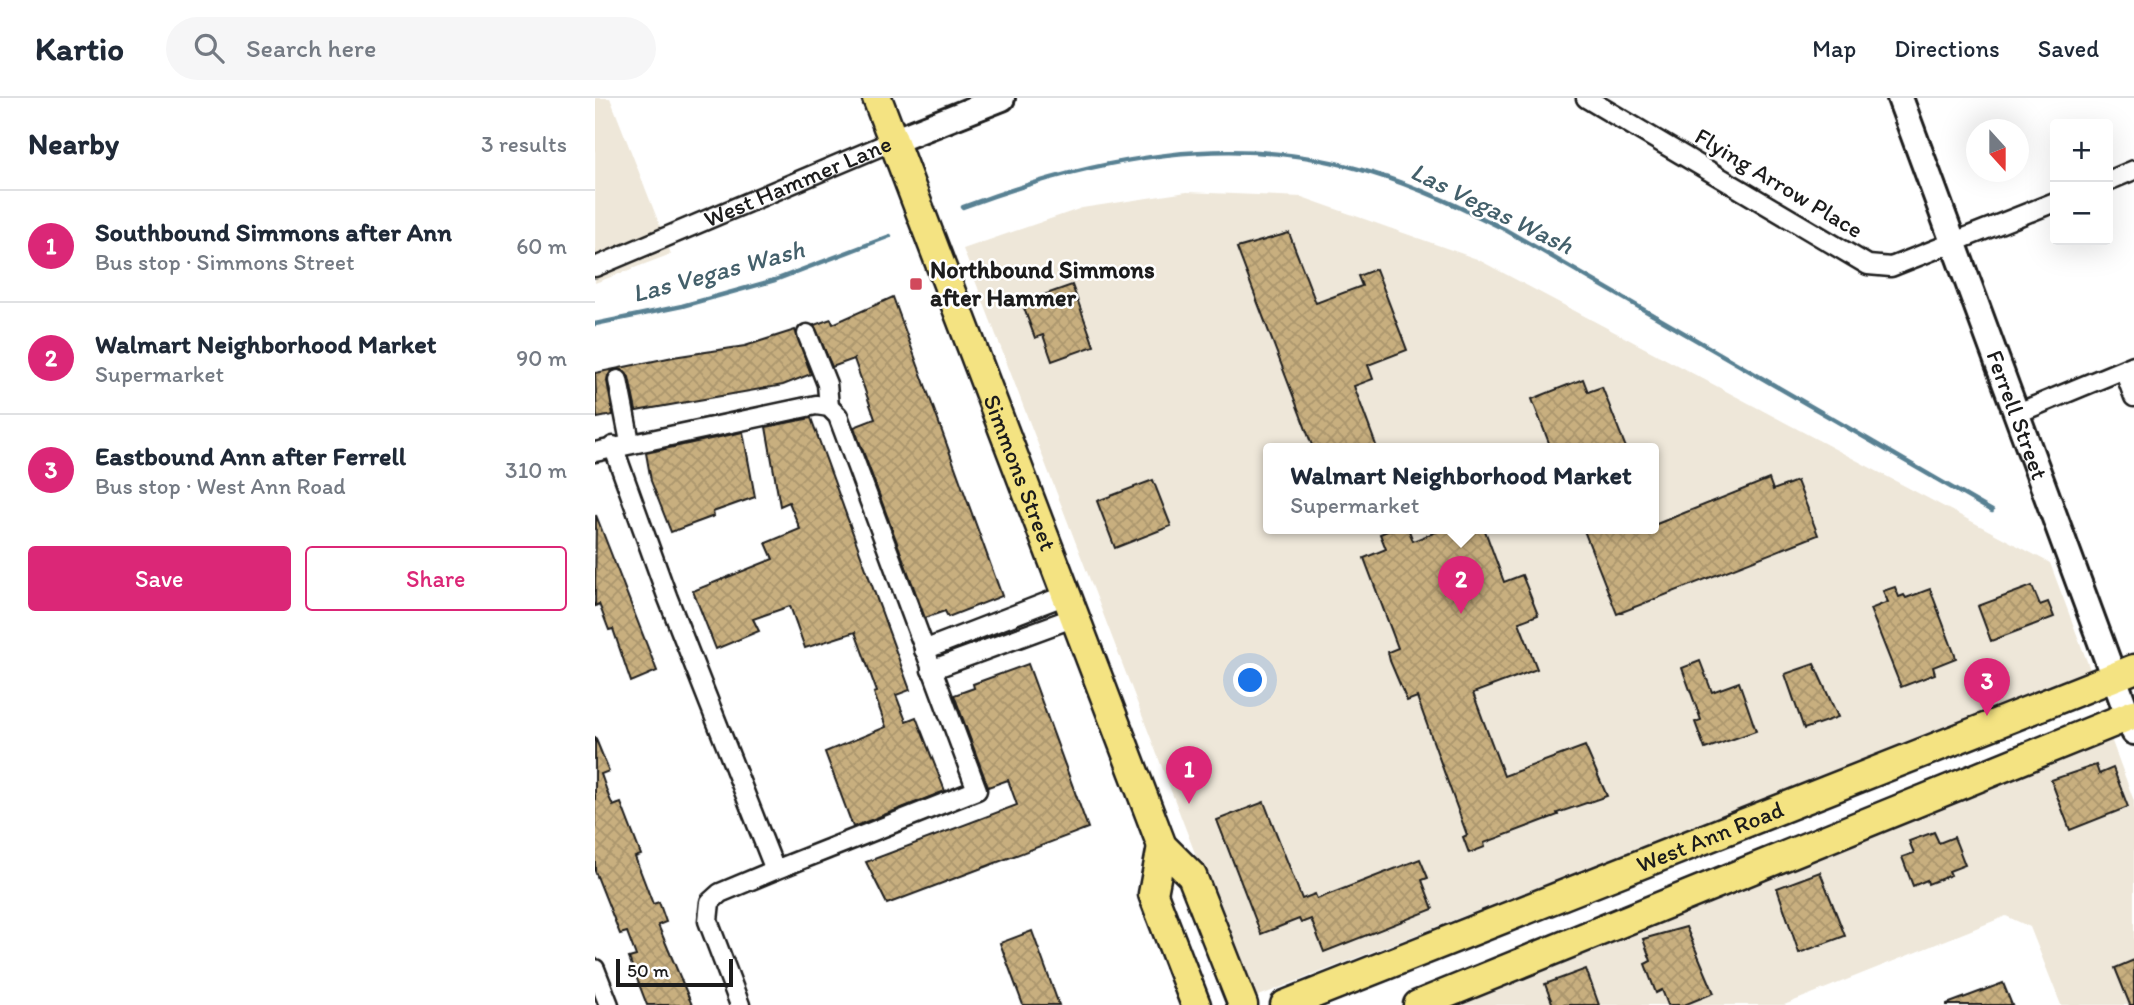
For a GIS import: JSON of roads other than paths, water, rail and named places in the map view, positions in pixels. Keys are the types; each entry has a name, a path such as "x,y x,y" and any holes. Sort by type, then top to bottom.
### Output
{"main road":[{"name":"Simmons Street","path":"877,98 1162,846 1192,876 1243,1005"},
{"name":"West Ann Road","path":"1285,1005 1675,853 2124,673"},
{"name":"West Ann Road","path":"1418,1005 1691,892 2132,721"},
{"path":"1162,846 1153,894 1196,1005"},
{"path":"1675,853 1691,892"}],"street":[{"name":"West Hammer Lane","path":"595,267 1002,98"},
{"name":"Ferrell Street","path":"1900,98 2018,413 2124,673 2132,721"},
{"name":"Flying Arrow Place","path":"1594,100 1868,265 1891,267 2050,204"},
{"path":"2113,179 2134,170"},
{"path":"807,334 827,384 829,407"},
{"path":"2018,413 2129,367 2134,397"},
{"path":"618,380 621,444 667,596 775,870"},
{"path":"595,452 621,444 816,405 829,407 838,416 977,790 720,893 710,902 708,921 740,1005"},
{"path":"925,650 1070,606"},
{"path":"931,670 1070,606"},
{"path":"595,969 609,1005"}],"waterway":[{"name":"Las Vegas Wash","path":"963,207 1063,175 1165,155 1269,153 1321,160 1372,173 1423,191 1504,229 1992,511"},
{"name":"Las Vegas Wash","path":"595,324 682,306 775,280 890,236"}],"place":[{"name":"Northbound Simmons after Hammer","path":"916,284"},
{"name":"Walmart Neighborhood Market","path":"1461,614"},
{"name":"Eastbound Ann after Ferrell","path":"1987,716"},
{"name":"Southbound Simmons after Ann","path":"1189,804"}]}
